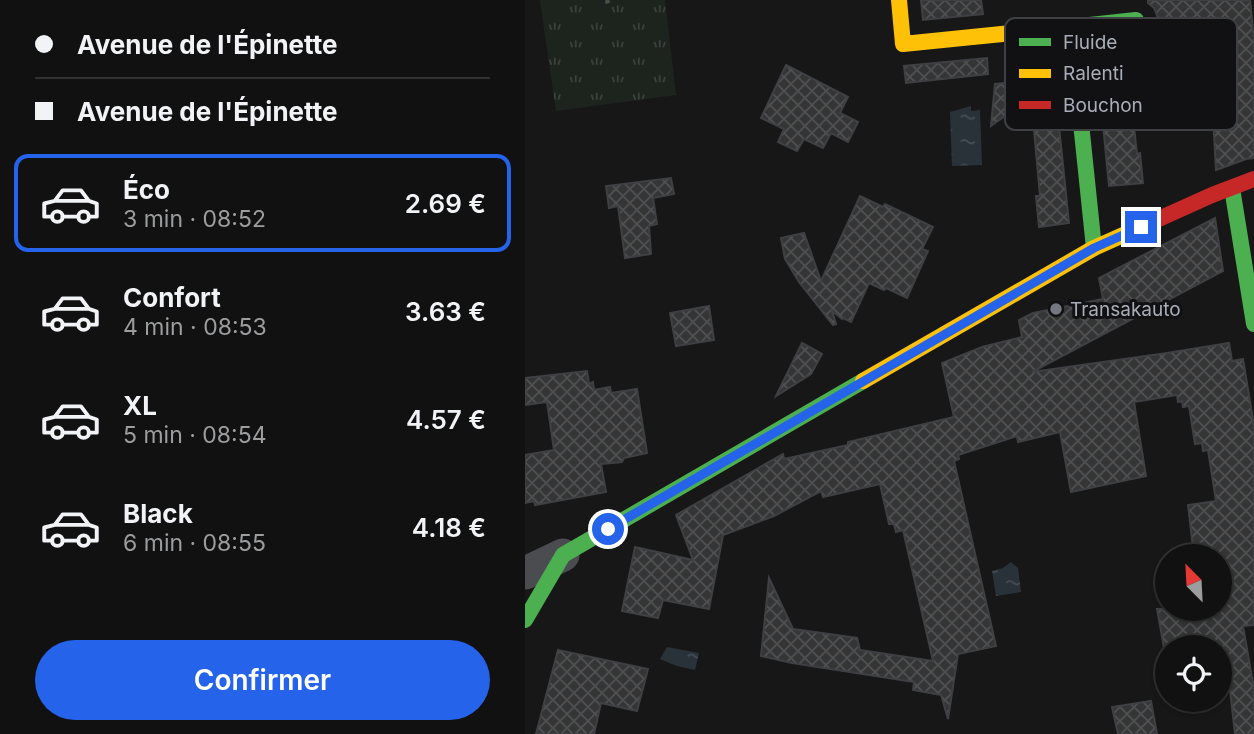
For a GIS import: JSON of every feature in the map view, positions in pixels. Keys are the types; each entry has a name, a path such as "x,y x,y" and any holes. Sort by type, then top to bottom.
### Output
{"street":[{"path":"898,0 903,44 1005,34"},
{"path":"1082,130 1094,248"},
{"path":"525,573 563,555 1094,248 1254,179"},
{"path":"1232,188 1254,324"},
{"path":"525,620 563,555"}],"green space":[{"path":"540,0 665,0 676,95 556,111"}],"water":[{"path":"971,106 971,111 980,110 982,165 952,166 950,112"},
{"path":"1011,562 1018,568 1021,592 996,596 992,571"},
{"path":"667,647 699,653 695,670 660,659"}],"building":[{"path":"921,0 981,0 983,14 923,20"},
{"path":"1148,0 1250,0 1254,41 1254,158 1216,170 1214,130 1237,130 1237,18 1158,18 1154,8"},
{"path":"987,58 988,74 906,83 904,66"},
{"path":"786,65 848,97 840,113 858,122 848,142 831,133 823,148 804,139 797,151 778,142 784,129 761,118"},
{"path":"1005,83 1005,116 991,126 995,84"},
{"path":"1034,130 1059,130 1069,223 1039,227 1036,196 1040,196"},
{"path":"1104,130 1134,130 1143,183 1109,186"},
{"path":"671,178 674,194 653,198 657,224 649,226 651,254 625,258 618,206 609,208 606,186"},
{"path":"860,196 883,207 885,204 933,227 922,249 928,251 907,298 869,283 851,322 832,311 836,324 833,325 799,282 785,259 781,238 804,233 821,281"},
{"path":"1215,218 1223,271 1032,372 1229,343 1232,361 1243,359 1254,426 1254,625 1243,626 1254,689 1254,734 1235,734 1232,708 1232,635 1162,635 1159,621 1232,621 1232,544 1193,544 1188,505 1216,501 1208,450 1203,451 1202,443 1195,444 1189,406 1183,407 1182,401 1178,402 1177,395 1134,402 1146,476 1071,492 1060,432 1018,442 1017,436 958,455 959,459 954,461 996,646 958,654 948,719 941,695 913,690 914,682 761,656 769,578 793,629 857,638 860,650 933,661 903,530 896,532 894,524 889,524 880,484 823,497 821,491 774,516 723,535 709,609 663,600 658,618 622,611 635,547 693,560 676,515 783,454 784,459 954,417 942,363 982,347 1022,337 1019,320 1033,313 1103,299 1099,278"},
{"path":"709,306 714,340 676,346 670,313"},
{"path":"802,343 822,354 811,374 776,396"},
{"path":"587,371 589,384 593,382 594,390 610,387 611,393 637,389 647,453 624,458 622,462 601,464 606,492 535,505 534,501 525,503 525,455 554,450 547,402 525,405 525,378"},
{"path":"558,650 648,669 637,711 601,703 594,734 536,734"},
{"path":"1151,701 1157,734 1118,734 1112,707"}],"traffic: fast":[{"path":"1082,130 1094,248"},
{"path":"1232,188 1254,324"},
{"path":"525,620 563,555 863,381"}],"traffic: slow":[{"path":"899,0 903,44 1005,34"},
{"path":"863,381 1094,248 1141,227"}],"traffic: jam":[{"path":"1141,227 1254,179"}],"place":[{"name":"Transakauto","path":"1056,309"}],"route":[{"path":"608,529 1094,248 1141,227"}]}
